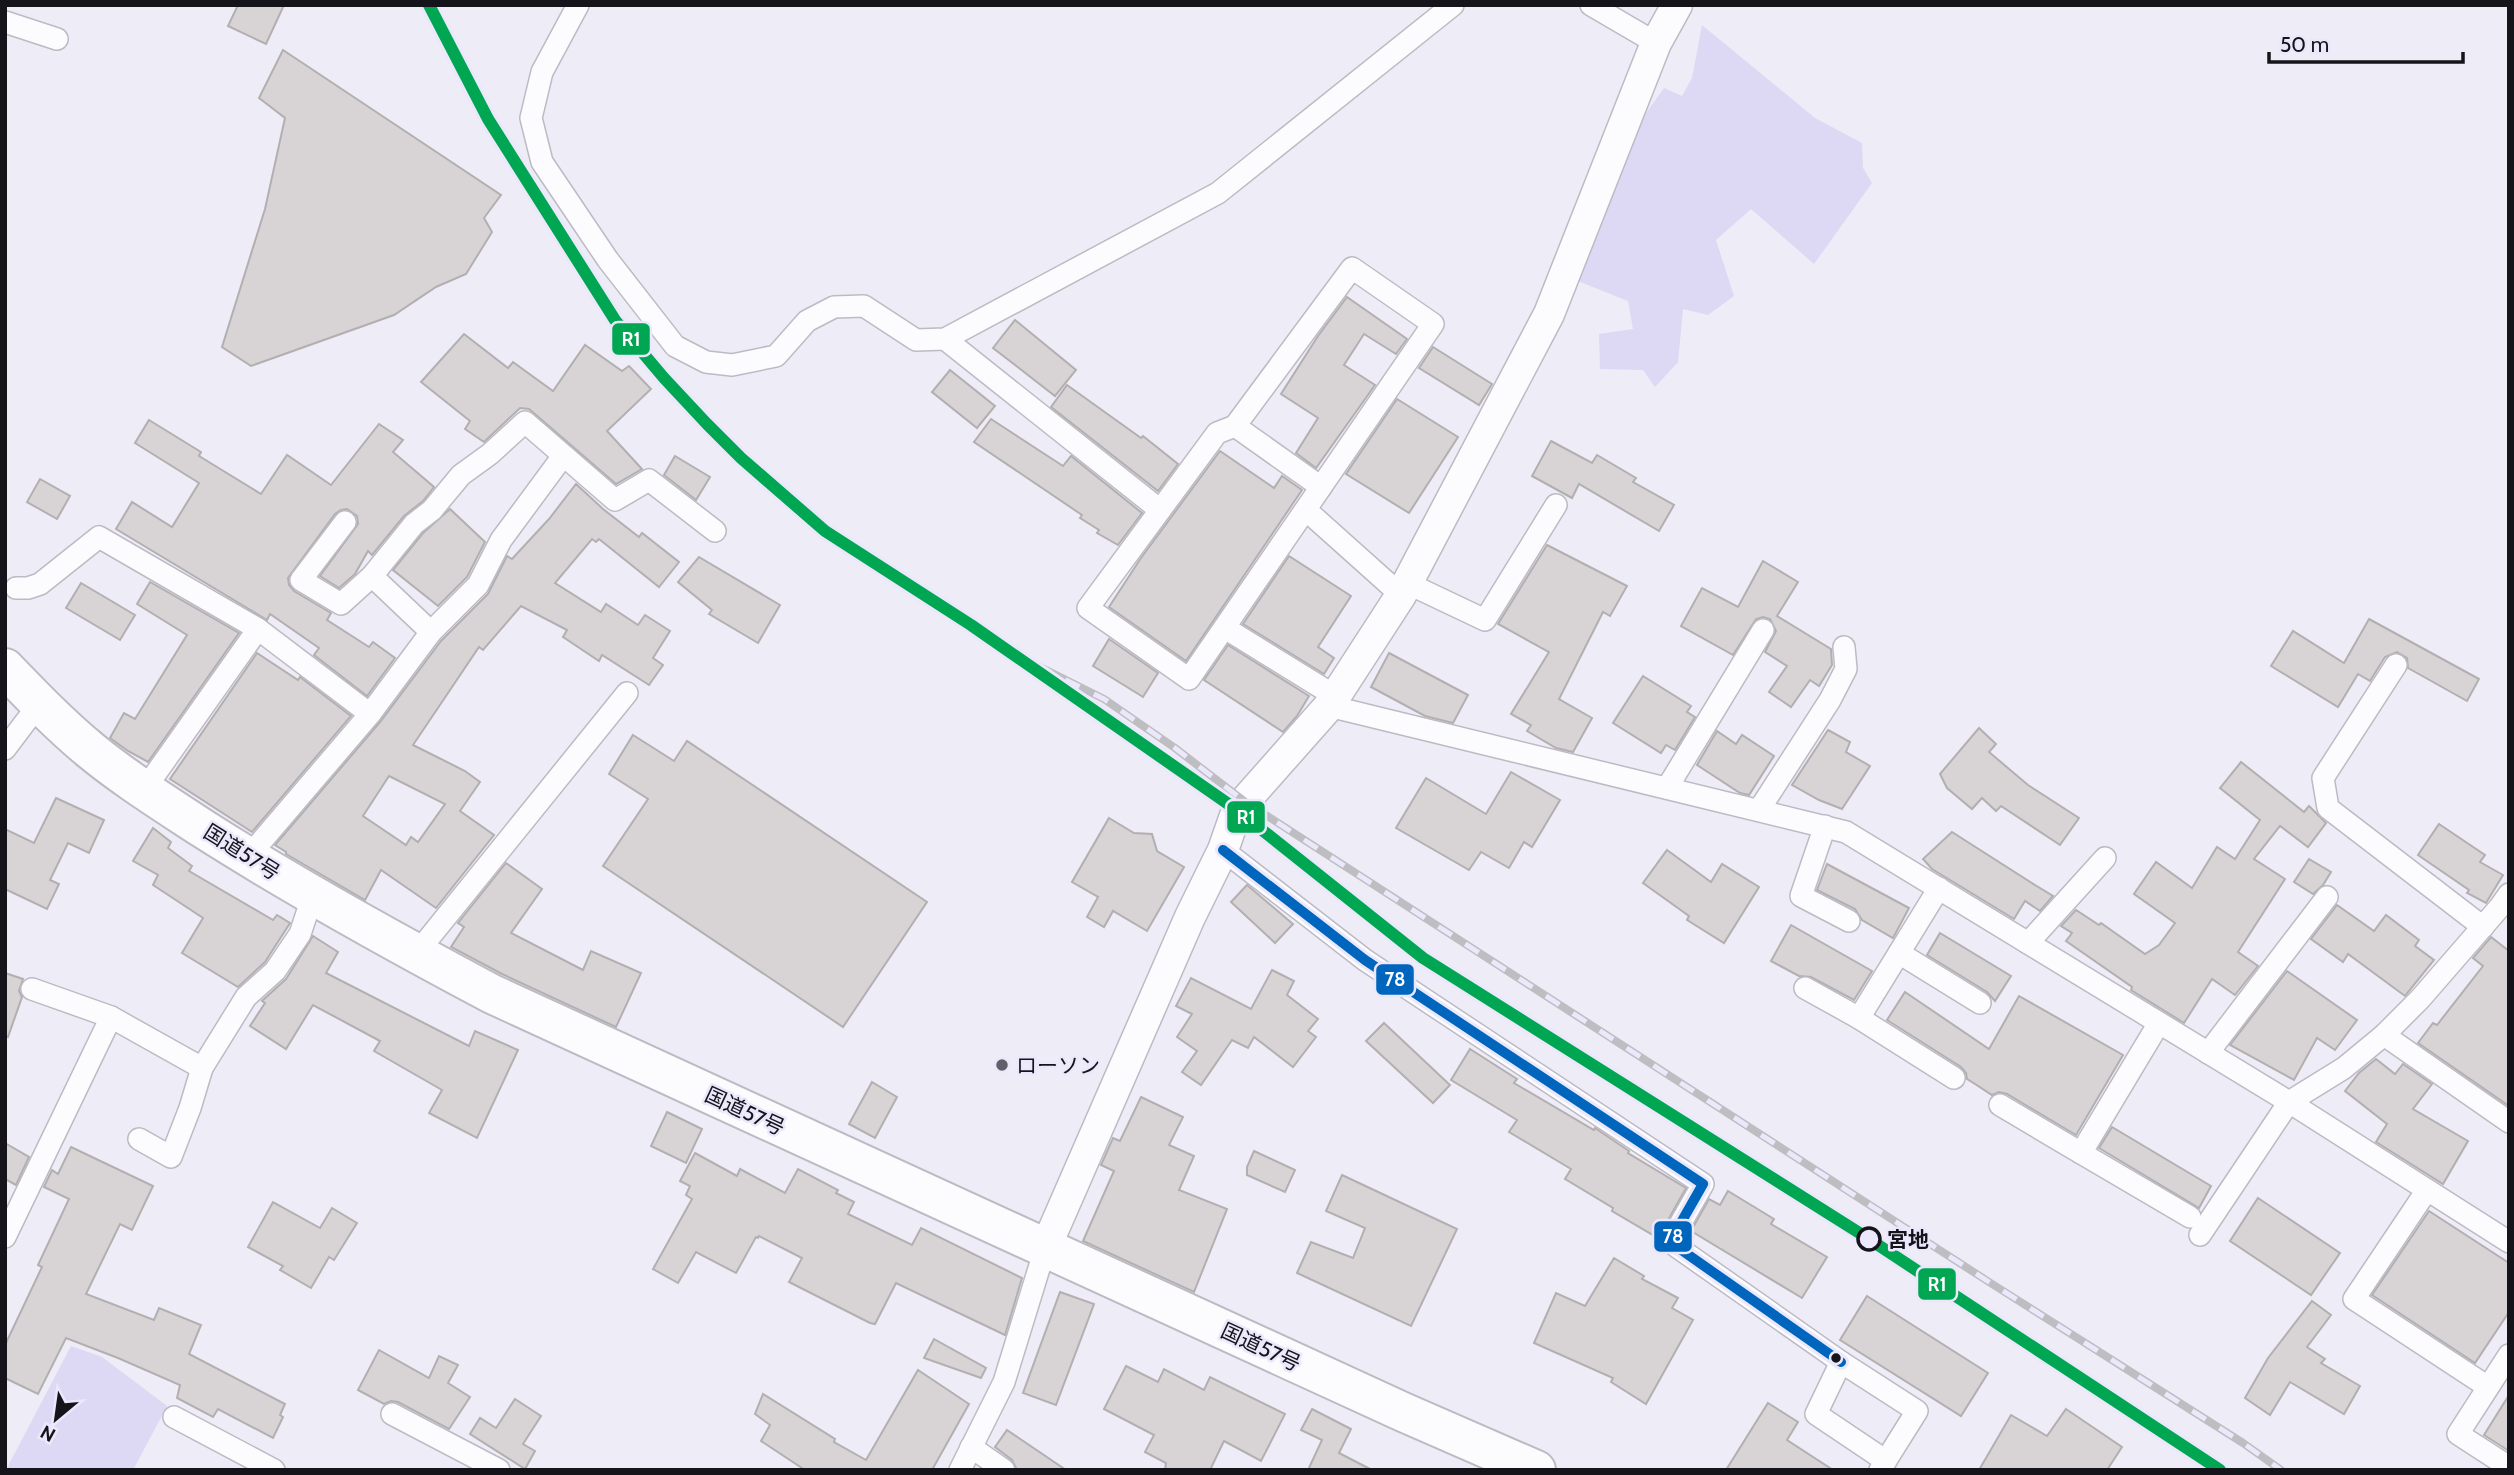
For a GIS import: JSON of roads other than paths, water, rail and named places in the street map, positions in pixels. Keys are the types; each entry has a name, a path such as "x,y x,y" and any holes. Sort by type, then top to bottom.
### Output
{"highway":[{"name":"国道57号","path":"5,668 39,704 89,749 144,790 248,857 416,954 492,994 1045,1249 1536,1470"}],"street":[{"path":"578,5 542,72 532,110 531,118 542,162 608,260 675,346 706,362 733,366 776,356 807,321 834,307 864,306 916,340 945,339 1219,193 1453,5"},
{"path":"1591,5 1656,43"},
{"path":"960,1470 1004,1382 1045,1249 1190,917 1223,850 1237,810 1332,701 1404,589 1549,314 1656,43 1676,5"},
{"path":"5,22 57,39"},
{"path":"1352,268 1433,324 1189,679 1088,608 1216,433 1235,426 1352,268"},
{"path":"945,339 1160,510"},
{"path":"345,522 301,580 341,604 372,576 414,524 432,510 461,475 491,454 525,422 615,500 649,480 715,531"},
{"path":"1235,426 1321,487"},
{"path":"248,857 370,714 431,632 478,585 501,540 563,456"},
{"path":"1306,510 1404,589 1485,620 1556,505"},
{"path":"16,588 40,584 99,537 258,629 370,714"},
{"path":"372,576 431,632"},
{"path":"1225,628 1332,701 1846,832 2289,1102 2509,1242"},
{"path":"144,790 258,629"},
{"path":"1667,788 1763,630"},
{"path":"1759,810 1830,700 1846,669 1844,647"},
{"path":"2396,665 2323,778 2328,808 2483,927"},
{"path":"416,954 627,693"},
{"path":"5,750 39,704"},
{"path":"1825,826 1801,896 1849,922"},
{"path":"1223,850 1365,960 1703,1184 1670,1242 1917,1411 1883,1466 1816,1414 1842,1362"},
{"path":"2028,943 2105,858"},
{"path":"1859,1018 1938,888"},
{"path":"139,1139 171,1157 202,1068 246,997 275,971 300,934 313,895"},
{"path":"2208,1053 2327,897"},
{"path":"2000,1105 2195,1226 2289,1102 2344,1068 2384,1035 2506,905"},
{"path":"1899,953 1980,1003"},
{"path":"1805,988 1859,1018 1954,1078"},
{"path":"32,989 111,1017 202,1068"},
{"path":"5,1237 111,1017"},
{"path":"2081,1153 2159,1023"},
{"path":"2384,1035 2509,1122"},
{"path":"2427,1190 2354,1299 2488,1387"},
{"path":"2509,1354 2458,1434 2509,1467"},
{"path":"392,1415 499,1470"},
{"path":"174,1418 274,1470"},
{"path":"971,1447 1004,1470"}],"railway":[{"path":"1008,651 1104,699 1175,748 1244,801 2281,1470"}],"place":[{"name":"ローソン","path":"1002,1065"},
{"name":"宮地","path":"1869,1239"}]}
